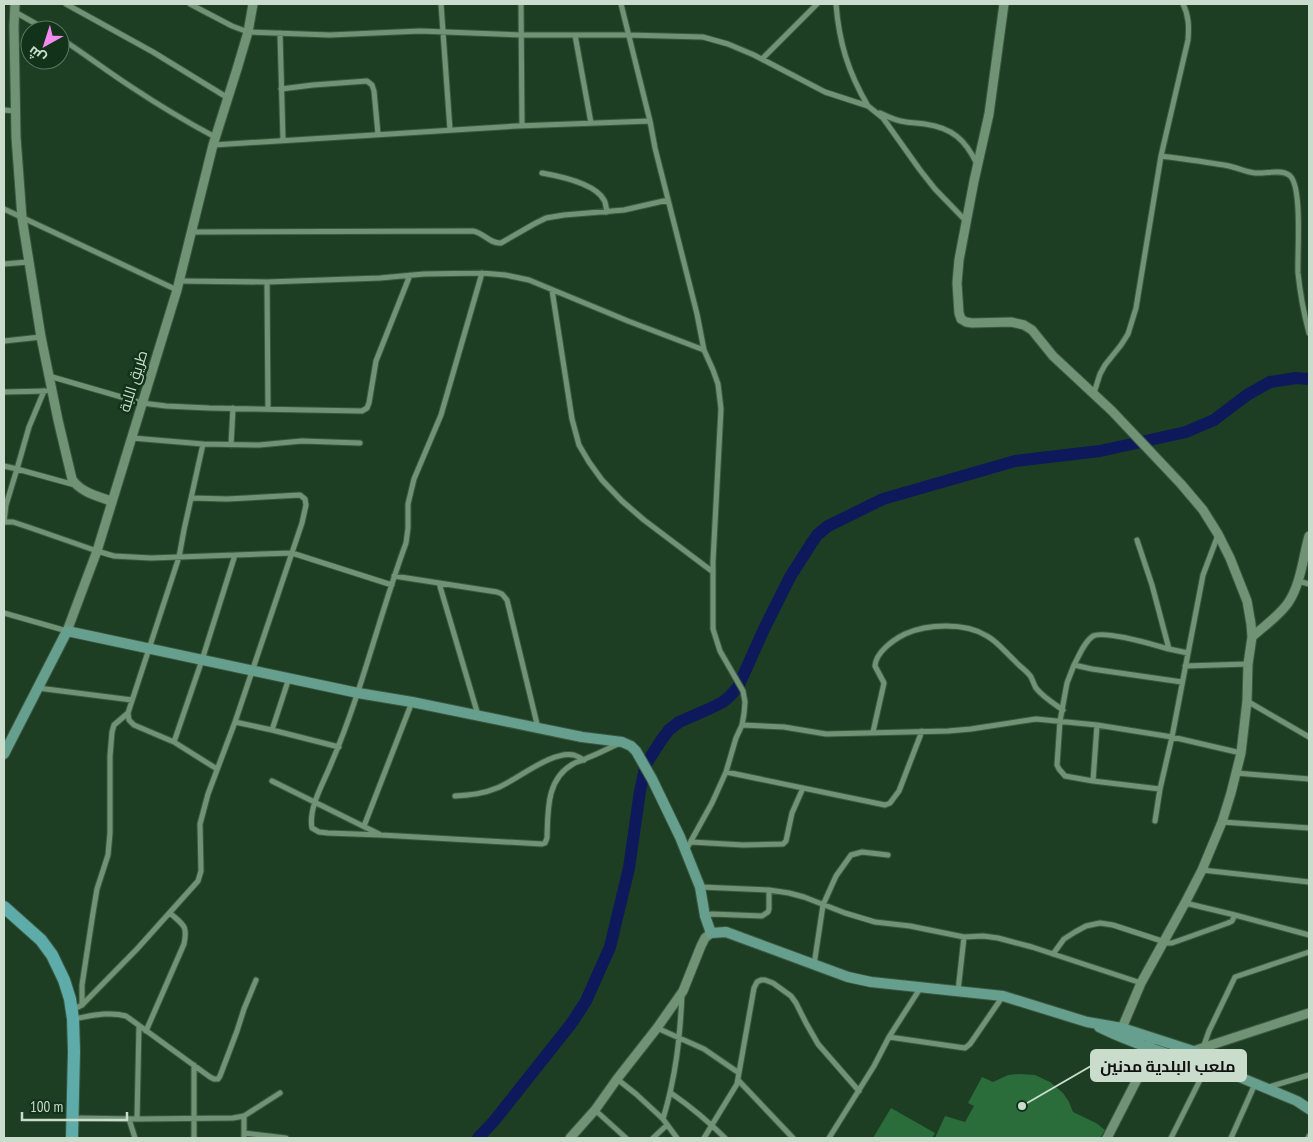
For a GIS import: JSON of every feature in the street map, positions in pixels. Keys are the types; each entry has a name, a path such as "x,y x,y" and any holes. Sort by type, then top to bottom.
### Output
{"main road":[{"path":"67,631 358,693 412,702 582,737 622,742 631,746 636,751 688,846 700,887 705,916 712,933 726,932 848,977 871,982 1003,996 1156,1044 1198,1049 1208,1058 1237,1076 1296,1101 1309,1109"},
{"name":"طريق اللبة","path":"4,754 7,741 67,631"},
{"path":"4,907 41,940 52,955 76,1011 72,1138"},
{"path":"1156,1044 1172,1055 1206,1068 1237,1076"}],"street":[{"path":"66,4 153,52 228,98"},
{"path":"190,4 232,26 248,32 330,35 420,31 522,35 628,34 703,37 728,44 762,59 825,92 868,106 877,112 935,189 966,221"},
{"name":"طريق اللبة","path":"67,631 97,551 178,285 214,141 248,32 253,4"},
{"path":"441,4 450,130"},
{"path":"521,4 522,126"},
{"path":"621,4 697,314 704,350 718,384 721,409 713,572 713,629 720,651 743,691 745,702 742,725 726,772 712,803 688,846"},
{"path":"762,59 817,4"},
{"path":"836,4 843,50 854,79 868,106"},
{"path":"1004,4 988,114 959,260 957,283 961,319 972,323 1011,322 1024,325 1032,330 1053,356 1094,393 1156,457 1203,510 1218,534 1247,601 1252,624 1247,701 1241,753 1222,822 1202,870 1141,982 1120,1032"},
{"path":"1094,393 1105,365 1128,334 1136,308 1161,156 1188,40 1189,26 1184,4"},
{"path":"15,8 33,20"},
{"path":"15,8 18,176 28,262 49,376 48,391 72,479 82,490 111,502"},
{"path":"280,33 283,140"},
{"path":"575,35 591,123"},
{"path":"70,45 214,141 283,140 522,126 650,121"},
{"path":"281,89 367,81 372,85 374,91 378,134"},
{"path":"4,110 16,111"},
{"path":"877,112 904,122 923,123 953,132 967,146 978,164"},
{"path":"1161,156 1220,165 1253,173 1277,172 1291,176 1295,184 1298,203 1299,278 1309,333"},
{"path":"542,172 563,177 597,191 604,200 608,212"},
{"path":"192,232 473,231 483,234 492,242 501,243 546,218 624,210 668,200"},
{"path":"4,209 178,285 380,278 410,275 505,274 529,280 704,350"},
{"path":"4,264 28,262"},
{"path":"482,273 441,416 414,479 408,504 406,543 339,747 315,801 311,821 312,828 318,832 542,844 547,838 550,796 553,785 560,774 573,763 585,760 622,742"},
{"path":"49,376 142,403 166,406 362,410 367,408 376,361 410,275"},
{"path":"267,282 268,409"},
{"path":"552,290 572,419 579,445 602,480 622,501 713,572"},
{"path":"4,342 41,337"},
{"path":"48,391 29,427 6,505 4,522 13,522 114,556 179,558 292,553 392,585"},
{"path":"4,392 48,391"},
{"path":"231,444 232,408"},
{"path":"132,438 203,444 260,445 302,441 360,442"},
{"path":"203,444 179,558 128,713 129,720 134,725 174,742 217,769"},
{"path":"4,466 76,485"},
{"path":"76,1011 198,881 201,871 200,824 208,794 253,671 302,523 306,505 306,498 300,495 191,498"},
{"path":"1154,820 1203,575 1218,534"},
{"path":"1252,637 1284,608 1294,593 1309,536"},
{"path":"1137,540 1152,585 1169,649"},
{"path":"174,742 235,555"},
{"path":"394,576 502,594 507,600 538,728"},
{"path":"1298,581 1309,584"},
{"path":"439,583 478,716"},
{"path":"4,613 67,631"},
{"path":"874,732 884,683 875,666 877,657 885,648 909,632 939,626 966,628 988,636 1031,677 1042,695 1062,710"},
{"path":"1160,790 1068,777 1062,774 1058,769 1056,760 1060,721 1067,683 1083,647 1090,638 1099,634 1117,636 1188,653"},
{"path":"1185,666 1248,664"},
{"path":"1074,665 1182,682"},
{"path":"272,730 290,678"},
{"path":"37,688 132,700"},
{"path":"1247,701 1309,738"},
{"path":"364,826 412,702"},
{"path":"76,1011 82,985 97,889 108,855 112,732 114,725 128,713"},
{"path":"742,725 784,727 826,734 971,729 1028,719 1097,725 1172,737 1241,753"},
{"path":"235,722 339,747"},
{"path":"1093,781 1097,725"},
{"path":"726,772 885,805 890,803 899,791 922,731"},
{"path":"455,796 482,794 494,790 506,785 554,756 573,755 585,760"},
{"path":"1236,774 1309,779"},
{"path":"272,781 381,835"},
{"path":"688,846 784,844 792,813 803,788"},
{"path":"1222,822 1309,828"},
{"path":"814,965 823,905 836,876 851,855 862,852 888,855"},
{"path":"1202,870 1309,882"},
{"path":"700,887 769,890 789,893 875,922 910,926 964,937 983,936 998,938 1141,982"},
{"path":"705,916 712,914 762,916 769,909 769,890"},
{"path":"1185,903 1309,936"},
{"path":"146,1031 184,944 186,929 170,913"},
{"path":"1053,954 1064,939 1074,932 1086,926 1100,923 1114,925 1172,943 1232,921 1235,915"},
{"path":"570,1138 595,1110 683,991 700,946 705,938 712,933"},
{"path":"958,991 964,937"},
{"path":"1198,1049 1209,1031 1235,977 1309,952"},
{"path":"76,1011 126,1016 214,1079 218,1079 256,980"},
{"path":"704,1138 738,1080 754,988 757,982 761,980 773,983 794,999 818,1044 859,1091"},
{"path":"829,1138 921,987"},
{"path":"663,1119 671,1093 680,1037 683,991"},
{"path":"889,1037 958,1048 968,1047 1003,996"},
{"path":"1172,1055 1179,1055 1309,1013"},
{"path":"137,1119 139,1026"},
{"path":"657,1028 704,1048 739,1073"},
{"path":"1107,1138 1156,1044"},
{"path":"194,1065 194,1138"},
{"path":"1171,1138 1206,1068"},
{"path":"1266,1088 1309,1075"},
{"path":"617,1079 663,1119 677,1138"},
{"path":"738,1080 792,1138"},
{"path":"1231,1138 1255,1084"},
{"path":"72,1118 234,1118 244,1116 280,1093"},
{"path":"671,1093 693,1108 725,1138"},
{"path":"595,1110 626,1138"},
{"path":"244,1116 244,1136 286,1138"},
{"path":"129,1119 135,1138"},
{"path":"653,1138 667,1125"},
{"path":"615,1138 620,1132"}],"green space":[{"path":"1008,1075 1035,1075 1050,1082 1063,1093 1073,1112 1096,1123 1105,1130 1100,1138 935,1138 945,1116 965,1122 974,1106 968,1103 982,1077 993,1082"},
{"path":"891,1108 935,1133 932,1138 873,1138"}],"waterway":[{"path":"478,1138 494,1121 571,1024 586,1001 610,947 629,868 640,791 646,764 669,730 679,722 723,702 738,687 790,577 817,535 828,526 883,499 1015,461 1100,451 1186,432 1214,420 1247,395 1270,382 1296,378 1309,379"}],"place":[{"name":"ملعب البلدية مدنين","path":"1022,1106"}]}
